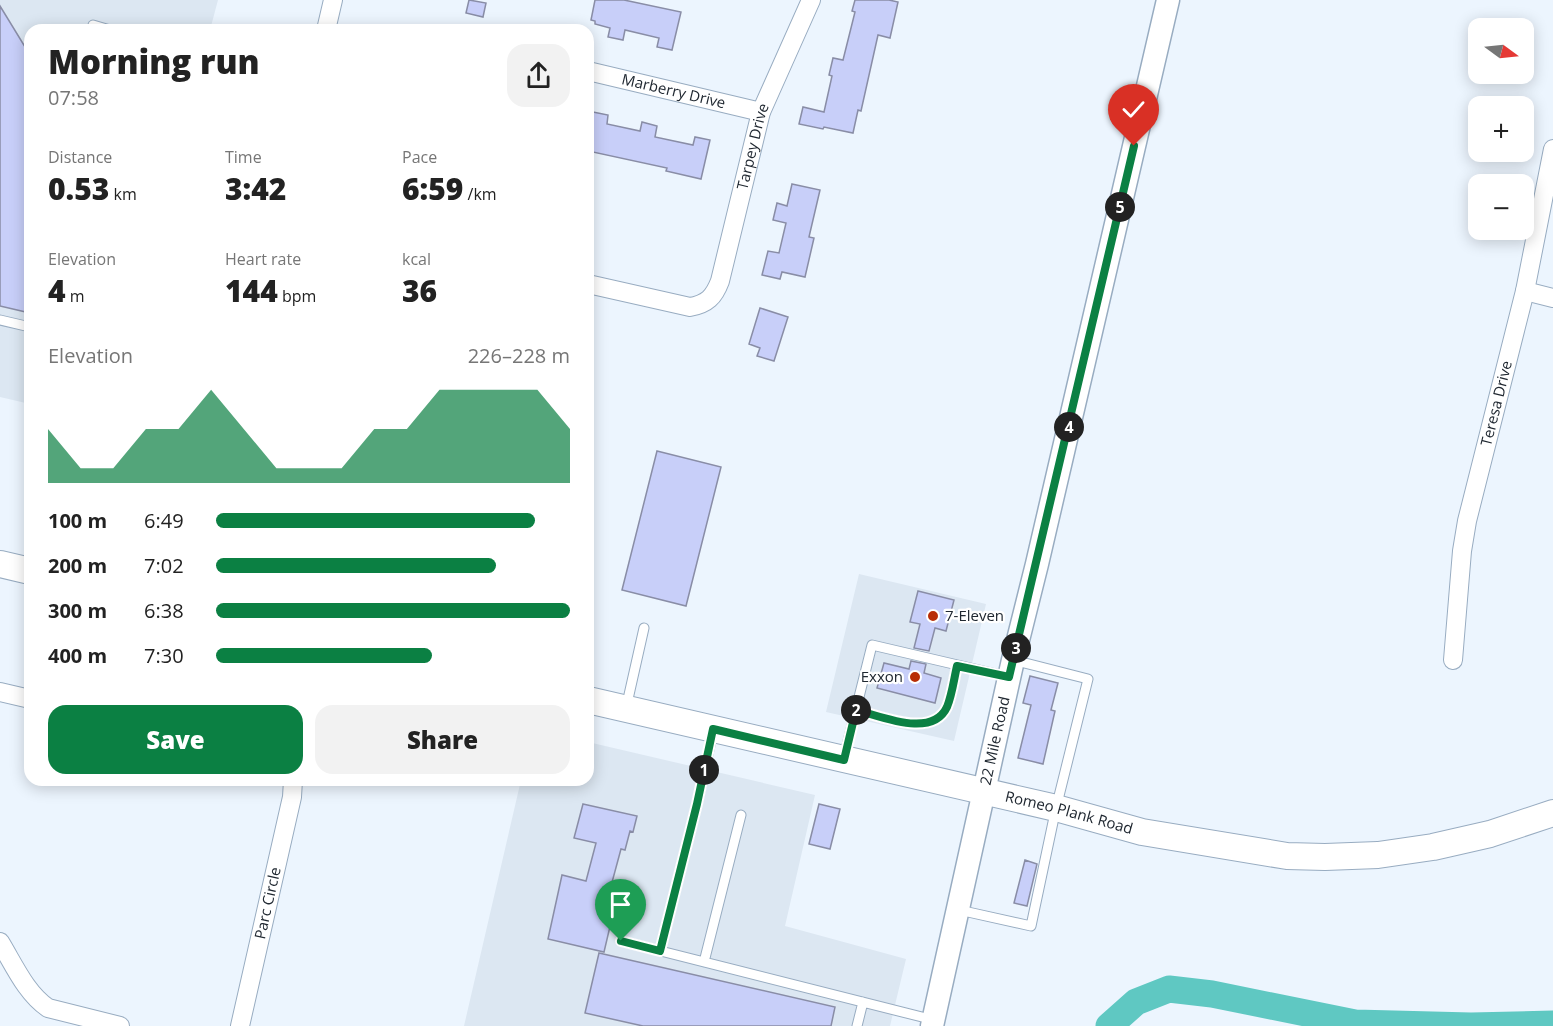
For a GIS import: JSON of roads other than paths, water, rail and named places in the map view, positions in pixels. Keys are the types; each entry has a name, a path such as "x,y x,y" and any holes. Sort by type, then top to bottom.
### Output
{"main road":[{"path":"0,564 24,570"},
{"name":"Romeo Plank Road","path":"594,701 1056,808 1142,832 1262,853 1325,857 1377,855 1433,848 1490,834 1553,813"}],"street":[{"path":"328,24 333,0"},
{"name":"Tarpey Drive","path":"594,285 690,307 703,305 710,300 720,281 761,112 811,0"},
{"name":"22 Mile Road","path":"933,1023 1011,669 1168,0"},
{"name":"Marberry Drive","path":"594,72 761,112"},
{"name":"Teresa Drive","path":"1453,660 1462,551 1467,521 1525,291 1553,149"},
{"path":"1525,291 1553,298"},
{"path":"0,693 24,698"},
{"name":"Parc Circle","path":"240,1026 293,786"},
{"path":"0,942 39,1001 48,1008 120,1026"}],"lane":[{"path":"0,320 24,326"},
{"path":"626,709 644,628"},
{"path":"844,760 872,645 957,666 1011,669 1088,679 1056,808 1031,926 959,910"},
{"path":"856,710 915,724 935,721 947,706 957,666"},
{"path":"660,951 697,804 713,729"},
{"path":"704,962 741,815"},
{"path":"621,941 863,1002 933,1023"},
{"path":"857,1026 863,1002"}],"waterway":[{"path":"1109,1026 1136,1002 1169,989 1212,994 1355,1023 1471,1026 1553,1024"}],"place":[{"name":"7-Eleven","path":"933,616"},
{"name":"Exxon","path":"915,677"}]}
